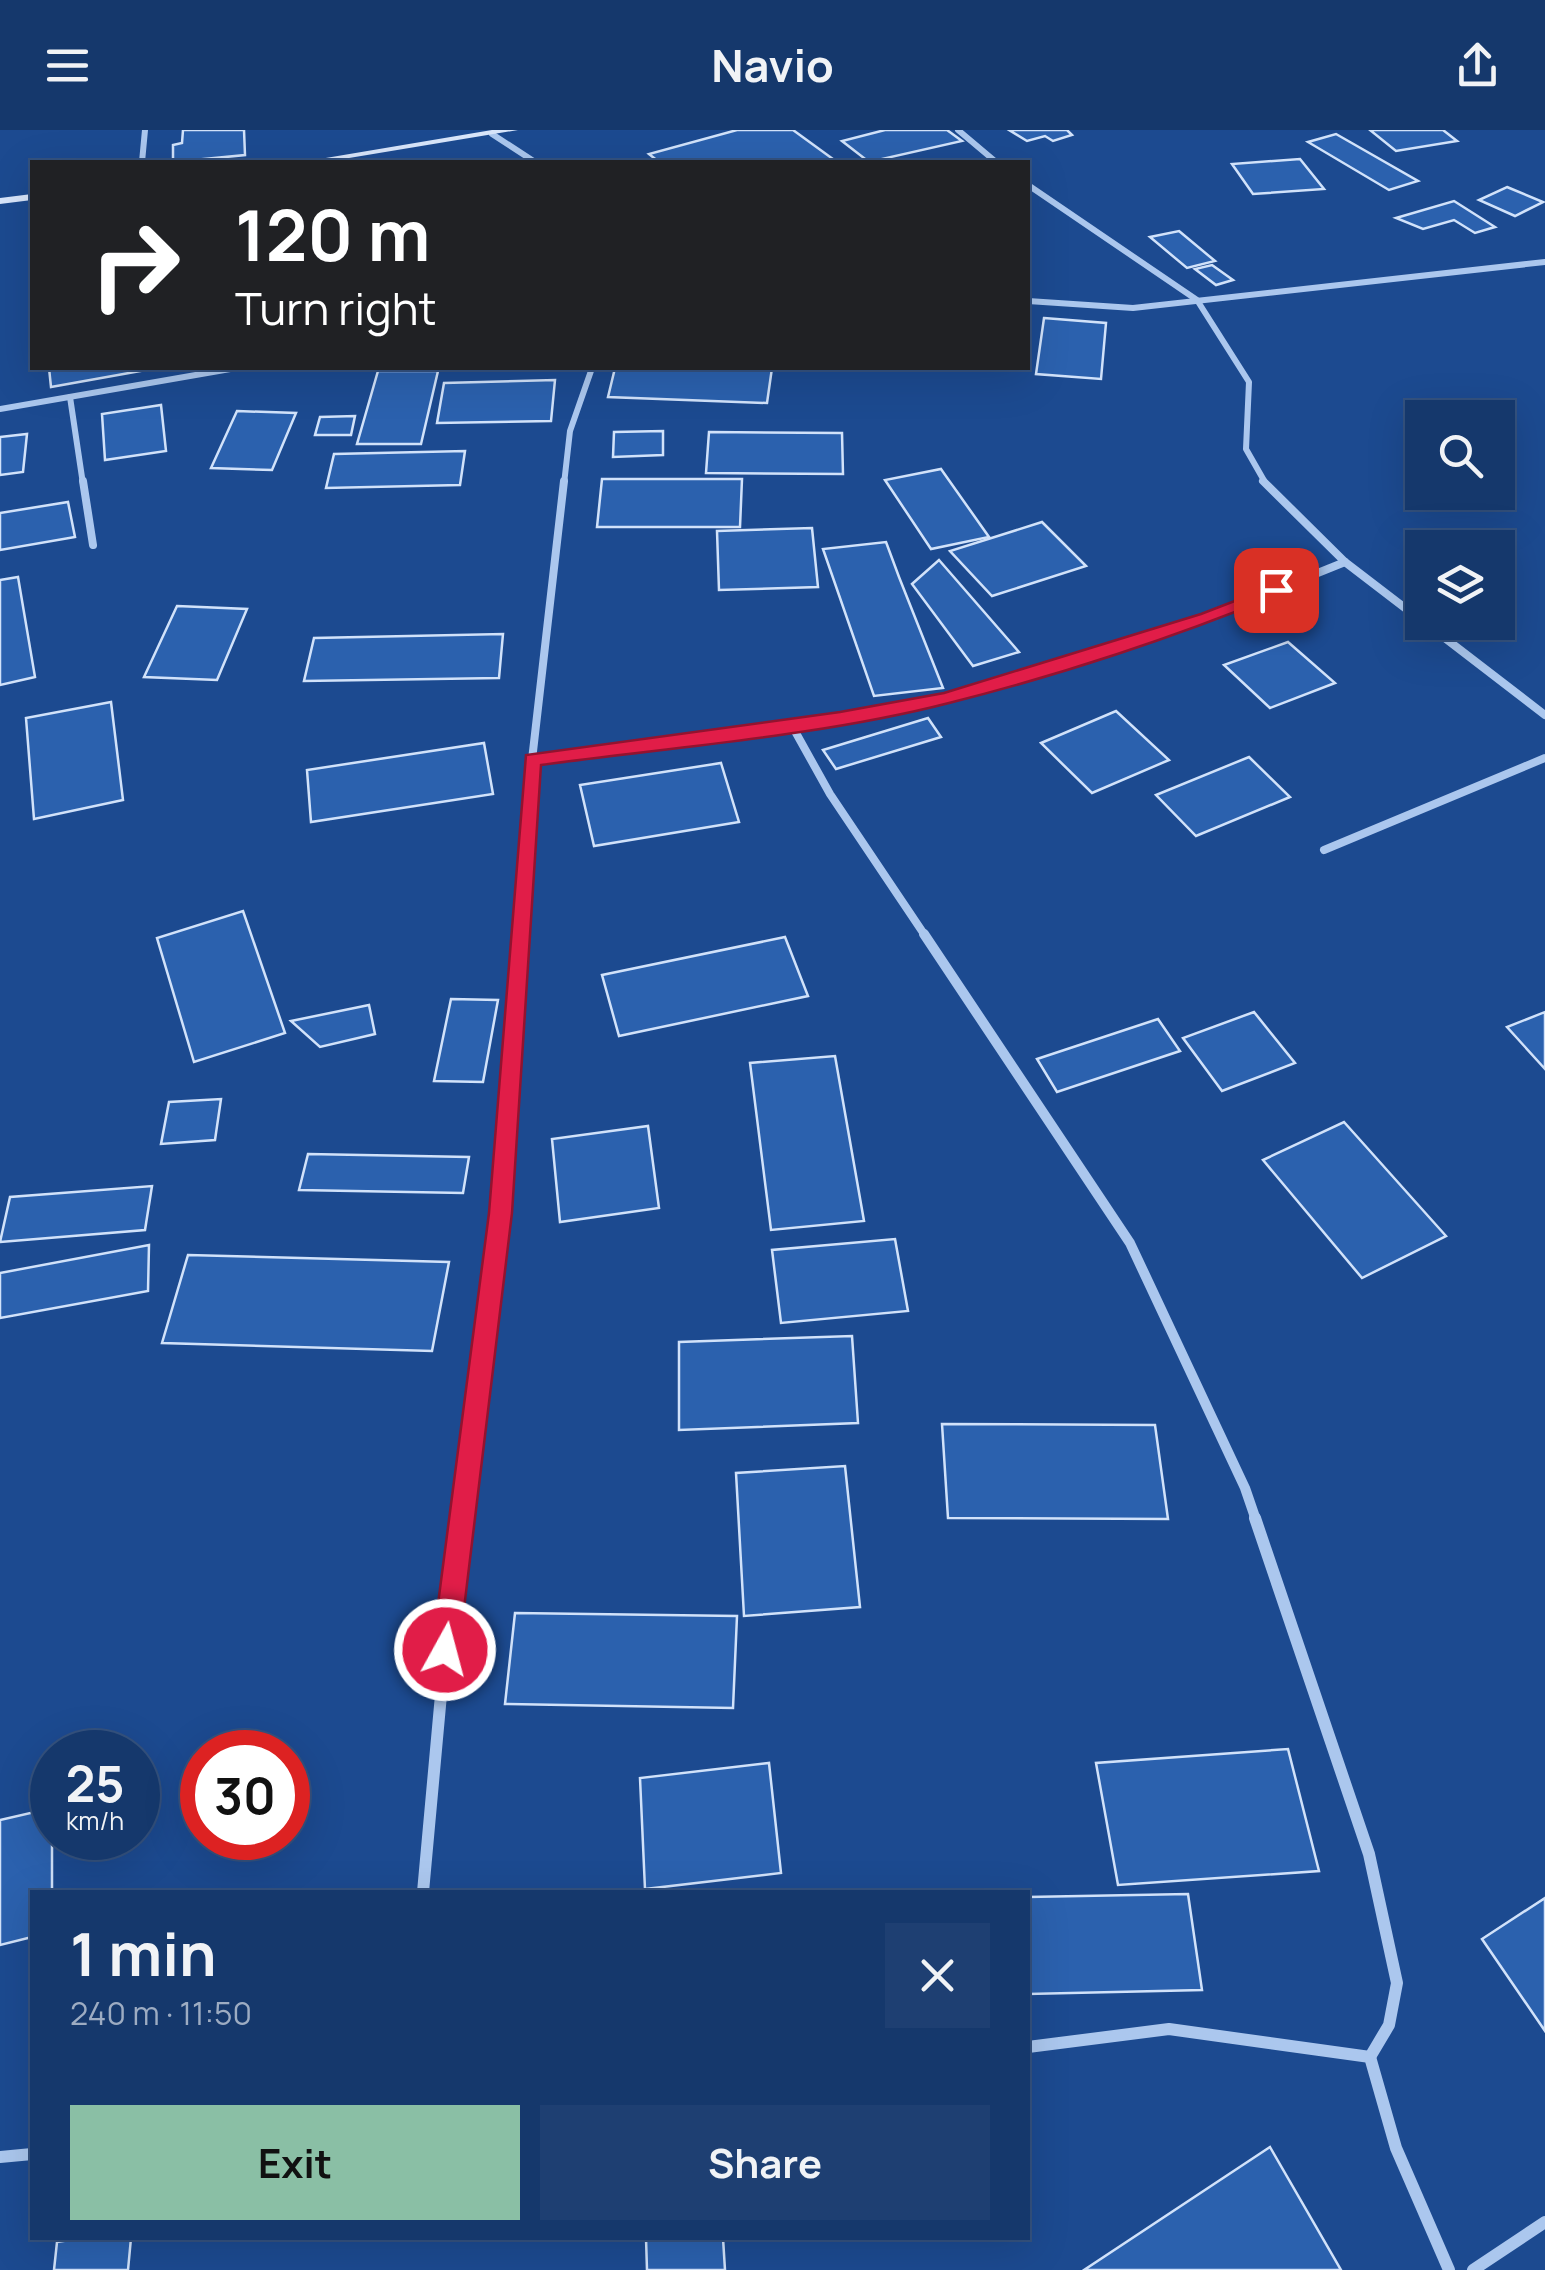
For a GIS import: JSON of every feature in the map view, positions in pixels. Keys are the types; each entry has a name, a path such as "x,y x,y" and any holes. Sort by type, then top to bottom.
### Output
{"street":[{"path":"142,160 145,130"},
{"path":"320,160 513,130"},
{"path":"958,130 994,160"},
{"path":"492,134 532,160"},
{"path":"1030,186 1197,300 1250,382 1246,449 1259,477 1344,562 1405,608"},
{"path":"0,201 30,197"},
{"path":"1030,301 1099,308 1545,262"},
{"path":"0,409 224,370"},
{"path":"423,1890 445,1650 501,1213 532,760 570,431 591,370"},
{"path":"70,396 93,545"},
{"path":"532,760 946,698 1208,618 1344,562"},
{"path":"1447,640 1545,715"},
{"path":"791,724 830,794 1130,1243 1246,1488 1368,1854 1397,1983 1389,2025 1370,2057 1396,2148 1448,2270"},
{"path":"1324,850 1545,758"},
{"path":"1030,2047 1169,2029 1370,2057"},
{"path":"0,2157 30,2154"},
{"path":"1472,2270 1545,2222"}],"building":[{"path":"183,130 244,130 245,155 173,160 173,145 182,143"},
{"path":"737,130 793,130 834,160 656,160 649,154"},
{"path":"885,130 947,130 962,141 866,160 842,141"},
{"path":"1009,130 1067,130 1072,135 1053,141 1045,136 1027,141"},
{"path":"1370,130 1443,130 1457,141 1396,151"},
{"path":"1336,134 1418,181 1389,190 1308,142"},
{"path":"1300,159 1324,189 1253,194 1232,164"},
{"path":"1507,187 1543,202 1515,216 1479,200"},
{"path":"1454,201 1495,227 1475,233 1454,220 1423,229 1396,218"},
{"path":"1179,231 1215,261 1187,268 1150,237"},
{"path":"1212,265 1233,280 1216,285 1195,269"},
{"path":"1044,318 1106,323 1101,379 1036,374"},
{"path":"49,370 146,370 51,387"},
{"path":"615,370 772,370 767,403 608,397"},
{"path":"378,371 438,371 421,444 357,444"},
{"path":"555,380 551,421 437,423 444,383"},
{"path":"161,405 166,451 105,460 102,414"},
{"path":"237,411 296,413 272,470 211,468"},
{"path":"355,416 351,435 315,435 320,417"},
{"path":"663,431 663,455 613,457 614,432"},
{"path":"709,432 842,433 843,474 706,473"},
{"path":"27,434 23,472 0,475 0,437"},
{"path":"465,451 460,485 326,488 334,454"},
{"path":"941,469 989,537 931,549 885,480"},
{"path":"602,479 742,479 740,527 597,527"},
{"path":"68,502 75,537 0,550 0,513"},
{"path":"1042,522 1086,566 992,596 950,551"},
{"path":"812,528 818,587 719,590 717,531"},
{"path":"886,542 943,688 874,696 823,549"},
{"path":"939,560 1019,652 973,666 912,584"},
{"path":"18,577 35,677 0,685 0,580"},
{"path":"177,606 247,609 217,680 144,677"},
{"path":"503,634 499,678 304,681 314,638"},
{"path":"1288,642 1335,683 1270,708 1224,665"},
{"path":"111,702 123,800 34,819 26,718"},
{"path":"1116,711 1169,760 1092,793 1041,743"},
{"path":"928,718 941,737 836,769 823,750"},
{"path":"484,743 493,794 311,822 307,770"},
{"path":"1249,757 1290,797 1196,836 1156,795"},
{"path":"721,763 739,822 594,846 580,785"},
{"path":"243,911 285,1033 194,1062 157,938"},
{"path":"785,937 808,996 619,1036 602,975"},
{"path":"451,999 498,1000 483,1082 434,1081"},
{"path":"369,1005 375,1034 320,1047 291,1021"},
{"path":"1254,1012 1295,1063 1222,1091 1183,1038"},
{"path":"1545,1012 1545,1069 1507,1027"},
{"path":"1158,1019 1180,1051 1057,1092 1037,1059"},
{"path":"835,1056 864,1221 771,1230 750,1063"},
{"path":"221,1099 215,1140 161,1144 169,1102"},
{"path":"1344,1122 1446,1236 1362,1278 1263,1160"},
{"path":"648,1126 659,1208 560,1222 552,1139"},
{"path":"308,1154 469,1157 463,1193 299,1190"},
{"path":"152,1186 145,1230 0,1242 10,1197"},
{"path":"895,1239 908,1311 781,1323 772,1250"},
{"path":"149,1245 148,1291 0,1318 0,1273"},
{"path":"188,1255 449,1262 432,1351 162,1343"},
{"path":"852,1336 858,1423 679,1430 679,1342"},
{"path":"942,1424 1155,1425 1168,1519 948,1518"},
{"path":"845,1466 860,1607 744,1616 736,1473"},
{"path":"515,1613 737,1616 733,1708 505,1704"},
{"path":"1288,1749 1319,1871 1118,1885 1096,1763"},
{"path":"769,1763 781,1873 645,1889 640,1778"},
{"path":"30,1813 30,1860 52,1860 52,1890 30,1890 30,1938 0,1945 0,1820"},
{"path":"1188,1894 1202,1990 1030,1994 1030,1897"},
{"path":"1545,1898 1545,2031 1482,1939"},
{"path":"1270,2147 1341,2270 1084,2270"},
{"path":"131,2240 128,2270 54,2270 57,2242"},
{"path":"646,2240 723,2240 725,2270 647,2270"}],"route":[{"path":"445,1650 501,1213 532,760 840,718 946,698 1208,618 1276,590"}]}
